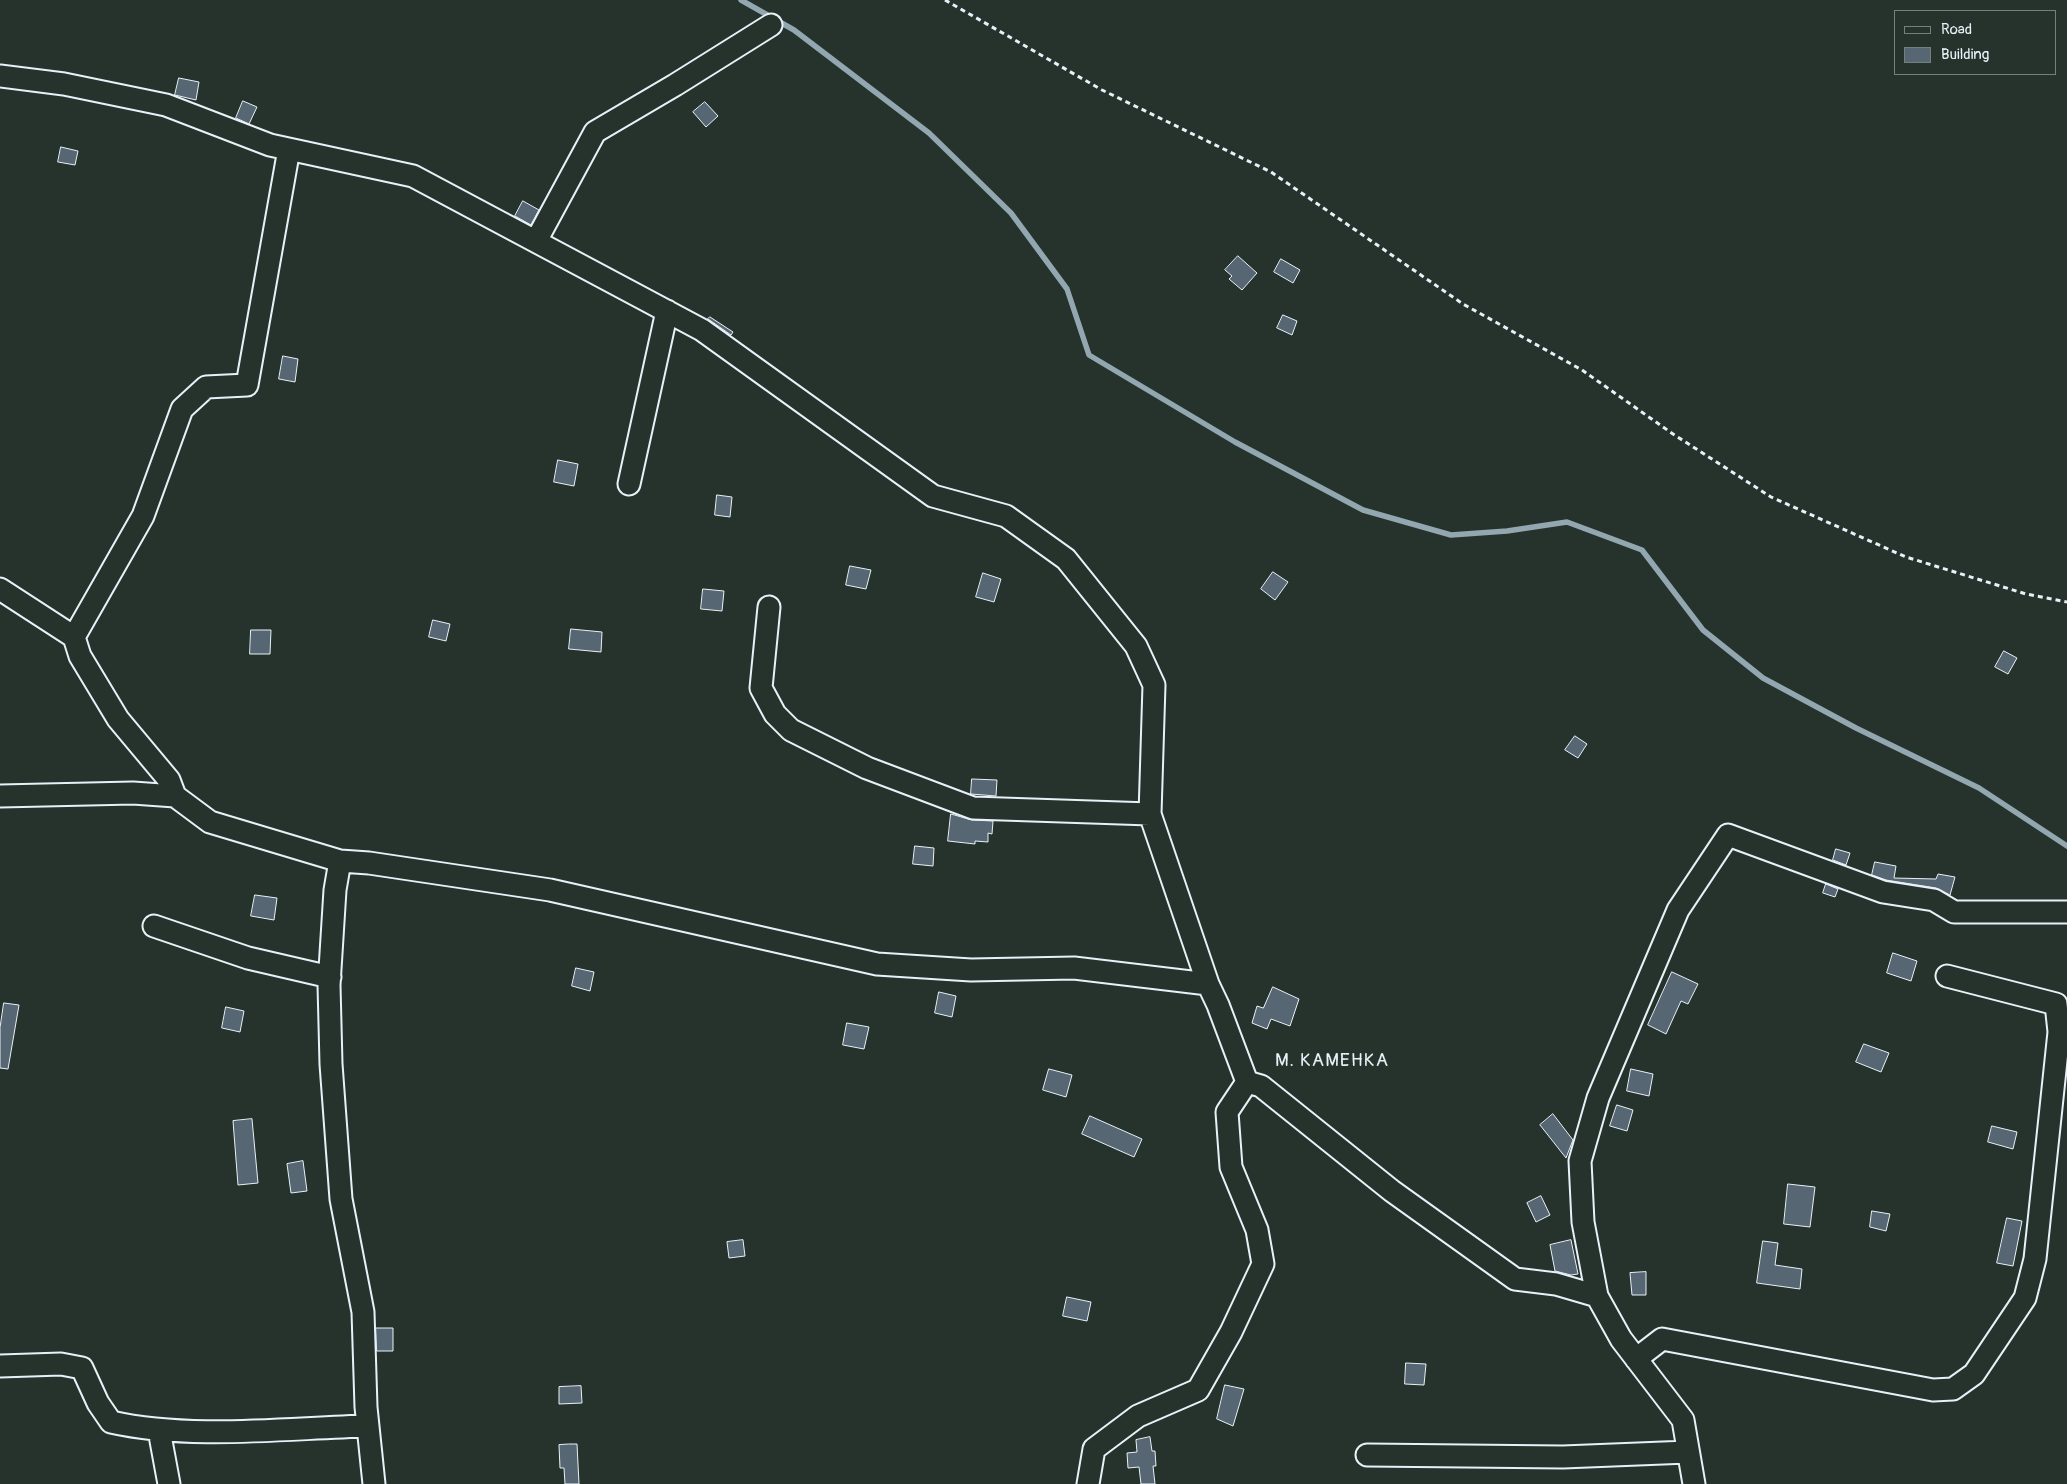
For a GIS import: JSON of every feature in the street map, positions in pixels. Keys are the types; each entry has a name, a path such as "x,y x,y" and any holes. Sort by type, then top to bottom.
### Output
{"street":[{"path":"536,242 596,132 675,86 770,25"},
{"path":"0,76 64,84 166,105 270,145 413,176 702,330 933,496 1006,516 1066,559 1136,646 1154,685 1150,814 1208,984 1218,1005 1247,1082"},
{"path":"74,637 143,516 182,409 206,387 247,385 289,148"},
{"path":"629,484 667,311"},
{"path":"0,589 7,596 74,637 80,656 118,719 168,780 175,796 210,822 340,861 369,863 550,890 877,964 971,970 1074,968 1208,984"},
{"path":"769,607 761,688 775,714 791,730 867,768 973,808 1150,814"},
{"path":"0,796 133,793 175,796"},
{"path":"1694,1484 1683,1420 1621,1339 1596,1296 1583,1222 1580,1161 1598,1098 1678,910 1728,835 1883,892 1934,900 1954,912 2067,912"},
{"path":"340,861 335,890 330,977 331,1064 341,1199 363,1312 368,1426 374,1484"},
{"path":"154,926 248,958 330,977"},
{"path":"1636,1359 1662,1339 1933,1390 1952,1388 1974,1374 2025,1298 2035,1259 2059,1032 2056,1004 1947,976"},
{"path":"1247,1082 1261,1086 1392,1192 1515,1279 1556,1284 1596,1296"},
{"path":"1088,1484 1094,1449 1138,1416 1198,1390 1231,1332 1262,1264 1257,1230 1231,1167 1226,1112 1247,1082"},
{"path":"0,1366 61,1364 82,1368 98,1403 111,1422 143,1429 247,1431 368,1426"},
{"path":"159,1430 169,1484"},
{"path":"1367,1455 1563,1457 1688,1452"}],"path":[{"path":"945,0 1102,90 1271,172 1463,304 1582,370 1673,434 1771,497 1906,557 2026,594 2067,602"}],"building":[{"path":"179,78 199,82 196,100 175,95"},
{"path":"243,101 257,107 249,124 236,118"},
{"path":"705,102 718,116 706,127 693,112"},
{"path":"61,147 78,151 75,165 58,162"},
{"path":"523,201 539,210 531,225 515,216"},
{"path":"1238,256 1257,273 1242,290 1229,279 1232,276 1225,270"},
{"path":"1281,259 1300,270 1293,283 1274,272"},
{"path":"1283,315 1297,321 1292,335 1277,328"},
{"path":"710,317 733,332 731,335 708,319"},
{"path":"283,356 298,359 295,382 279,379"},
{"path":"558,460 578,464 574,486 554,482"},
{"path":"717,495 732,497 730,517 715,515"},
{"path":"850,566 871,570 866,589 846,585"},
{"path":"1273,572 1288,582 1275,600 1261,589"},
{"path":"983,573 1001,579 994,602 976,597"},
{"path":"703,589 724,591 722,611 701,609"},
{"path":"433,620 450,624 446,641 429,637"},
{"path":"571,629 602,632 601,652 569,649"},
{"path":"251,630 271,630 270,654 250,654"},
{"path":"2004,651 2017,658 2008,674 1995,667"},
{"path":"1575,736 1587,744 1578,758 1565,750"},
{"path":"972,779 997,780 996,796 971,794"},
{"path":"951,814 972,820 993,821 992,834 988,833 988,842 975,841 975,844 948,841"},
{"path":"915,846 934,848 933,866 913,864"},
{"path":"1836,849 1850,853 1846,865 1833,860"},
{"path":"1875,862 1896,866 1894,878 1936,879 1938,874 1955,877 1950,895 1936,888 1886,880 1872,875"},
{"path":"1826,884 1838,889 1835,897 1823,893"},
{"path":"255,895 277,898 274,920 251,916"},
{"path":"1893,953 1917,961 1911,981 1887,973"},
{"path":"576,968 594,972 590,991 572,986"},
{"path":"1672,972 1698,984 1688,1004 1681,1001 1666,1034 1648,1025"},
{"path":"1273,987 1299,999 1290,1026 1271,1019 1267,1029 1252,1023 1257,1006 1263,1008"},
{"path":"939,992 956,996 952,1017 935,1013"},
{"path":"4,1003 19,1005 8,1069 0,1068 0,1028"},
{"path":"226,1007 244,1011 240,1032 222,1028"},
{"path":"847,1023 869,1027 864,1049 843,1045"},
{"path":"1864,1044 1889,1053 1881,1072 1856,1062"},
{"path":"1049,1069 1072,1075 1066,1097 1043,1090"},
{"path":"1631,1069 1653,1074 1649,1096 1627,1091"},
{"path":"1617,1105 1633,1110 1627,1131 1610,1126"},
{"path":"1553,1114 1573,1140 1566,1158 1540,1125"},
{"path":"1090,1116 1142,1139 1134,1157 1082,1134"},
{"path":"252,1119 258,1183 238,1185 233,1121"},
{"path":"1992,1126 2017,1132 2013,1149 1988,1142"},
{"path":"303,1161 307,1191 291,1193 287,1164"},
{"path":"1788,1184 1815,1187 1810,1227 1784,1224"},
{"path":"1541,1196 1550,1215 1536,1222 1527,1203"},
{"path":"1872,1211 1890,1214 1886,1231 1870,1227"},
{"path":"2007,1218 2022,1221 2013,1266 1997,1263"},
{"path":"743,1240 745,1256 729,1258 727,1242"},
{"path":"1571,1240 1578,1274 1571,1275 1555,1271 1550,1245"},
{"path":"1763,1241 1778,1243 1775,1265 1802,1269 1800,1289 1757,1283"},
{"path":"1646,1272 1646,1295 1632,1295 1630,1273"},
{"path":"1067,1297 1091,1302 1087,1321 1063,1316"},
{"path":"376,1328 393,1328 393,1351 377,1351"},
{"path":"1406,1363 1426,1364 1424,1385 1405,1384"},
{"path":"1225,1385 1244,1389 1233,1426 1217,1419"},
{"path":"581,1386 582,1403 559,1404 559,1387"},
{"path":"1150,1437 1152,1451 1155,1451 1156,1466 1153,1466 1155,1484 1141,1484 1139,1467 1128,1468 1127,1453 1137,1452 1136,1440"},
{"path":"577,1444 579,1484 565,1484 564,1468 560,1468 559,1445"}],"waterway":[{"path":"741,0 794,30 929,133 1011,213 1067,289 1089,355 1235,442 1363,510 1451,535 1507,531 1567,522 1642,550 1703,630 1763,678 1856,728 1979,788 2067,846"}],"district":[{"name":"М. КАМЕНКА","path":"1332,1061"}]}
